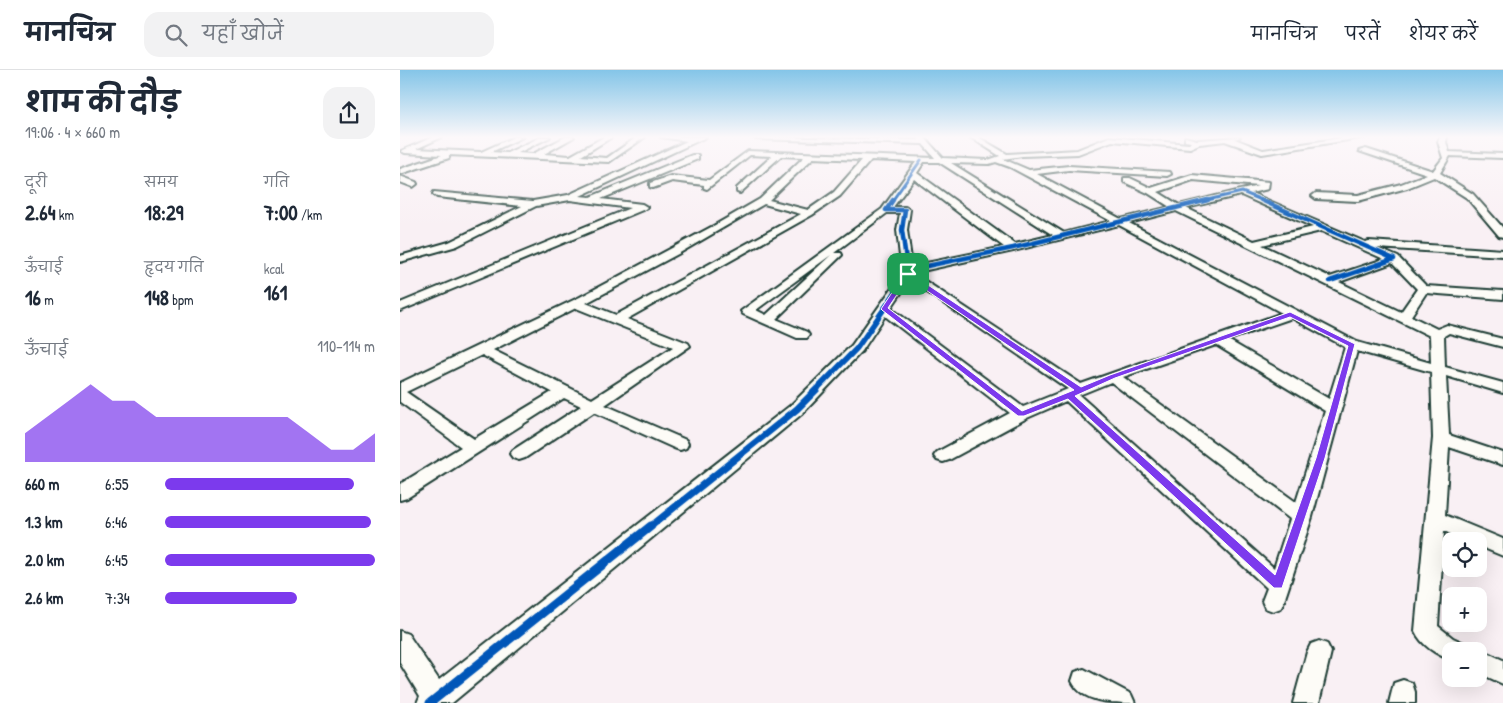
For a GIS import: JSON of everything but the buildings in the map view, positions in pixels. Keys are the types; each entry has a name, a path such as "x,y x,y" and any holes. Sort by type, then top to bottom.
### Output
{"street":[{"path":"400,172 416,167"},
{"path":"400,259 453,244 533,204 570,197 638,167"},
{"path":"592,200 672,167"},
{"path":"646,188 671,178 708,184 731,167"},
{"path":"740,190 765,167"},
{"path":"400,389 576,304 691,244 763,201 799,167"},
{"path":"618,319 809,213 837,194 861,167"},
{"path":"769,319 885,211 917,167 1013,248"},
{"path":"951,167 1062,236"},
{"path":"1017,167 1290,314 1352,345 1503,388"},
{"path":"1411,167 1435,174 1470,196 1503,234"},
{"path":"1316,196 1358,198 1404,186 1435,174 1441,167"},
{"path":"1028,173 1069,168 1168,174"},
{"path":"908,272 1176,207 1256,190 1265,187 1266,184 1192,178 1151,191"},
{"path":"400,179 413,184"},
{"path":"1127,180 1151,191 1176,207 1437,334"},
{"path":"1242,192 1394,259 1423,289 1503,294"},
{"path":"437,194 533,204"},
{"path":"613,202 630,195"},
{"path":"400,307 642,207 570,197"},
{"path":"763,201 809,213"},
{"path":"400,642 436,701 797,408 857,348 908,272 902,230 905,210 885,211 747,311 802,335"},
{"path":"1253,244 1320,228"},
{"path":"1355,243 1503,253"},
{"path":"1330,281 1394,259"},
{"path":"908,272 1075,393 1275,593 1302,517 1352,345"},
{"path":"1404,317 1423,289"},
{"path":"519,454 683,346 576,304"},
{"path":"884,309 1021,414"},
{"path":"943,456 1021,414 1112,376 1290,314"},
{"path":"1437,334 1447,329 1503,343"},
{"path":"1437,334 1441,438 1426,631 1442,644"},
{"path":"1216,339 1334,409"},
{"path":"483,350 563,392 680,444"},
{"path":"1112,376 1302,517"},
{"path":"400,493 563,392"},
{"path":"400,395 473,447"},
{"path":"1441,438 1503,459"},
{"path":"1435,519 1503,548"},
{"path":"1306,703 1319,652"},
{"path":"1487,665 1503,672"},
{"path":"1084,681 1122,703"}],"cycle path":[{"path":"430,703 797,409 857,348 908,274 902,230 905,210 886,210 917,167"},
{"path":"908,270 1013,248 1242,192 1394,259 1330,281"}],"route":[{"path":"908,274 884,309 1021,414 1069,395 1112,376 1290,314 1352,345 1302,517 1278,584 1069,395 1080,390 908,274"}]}
